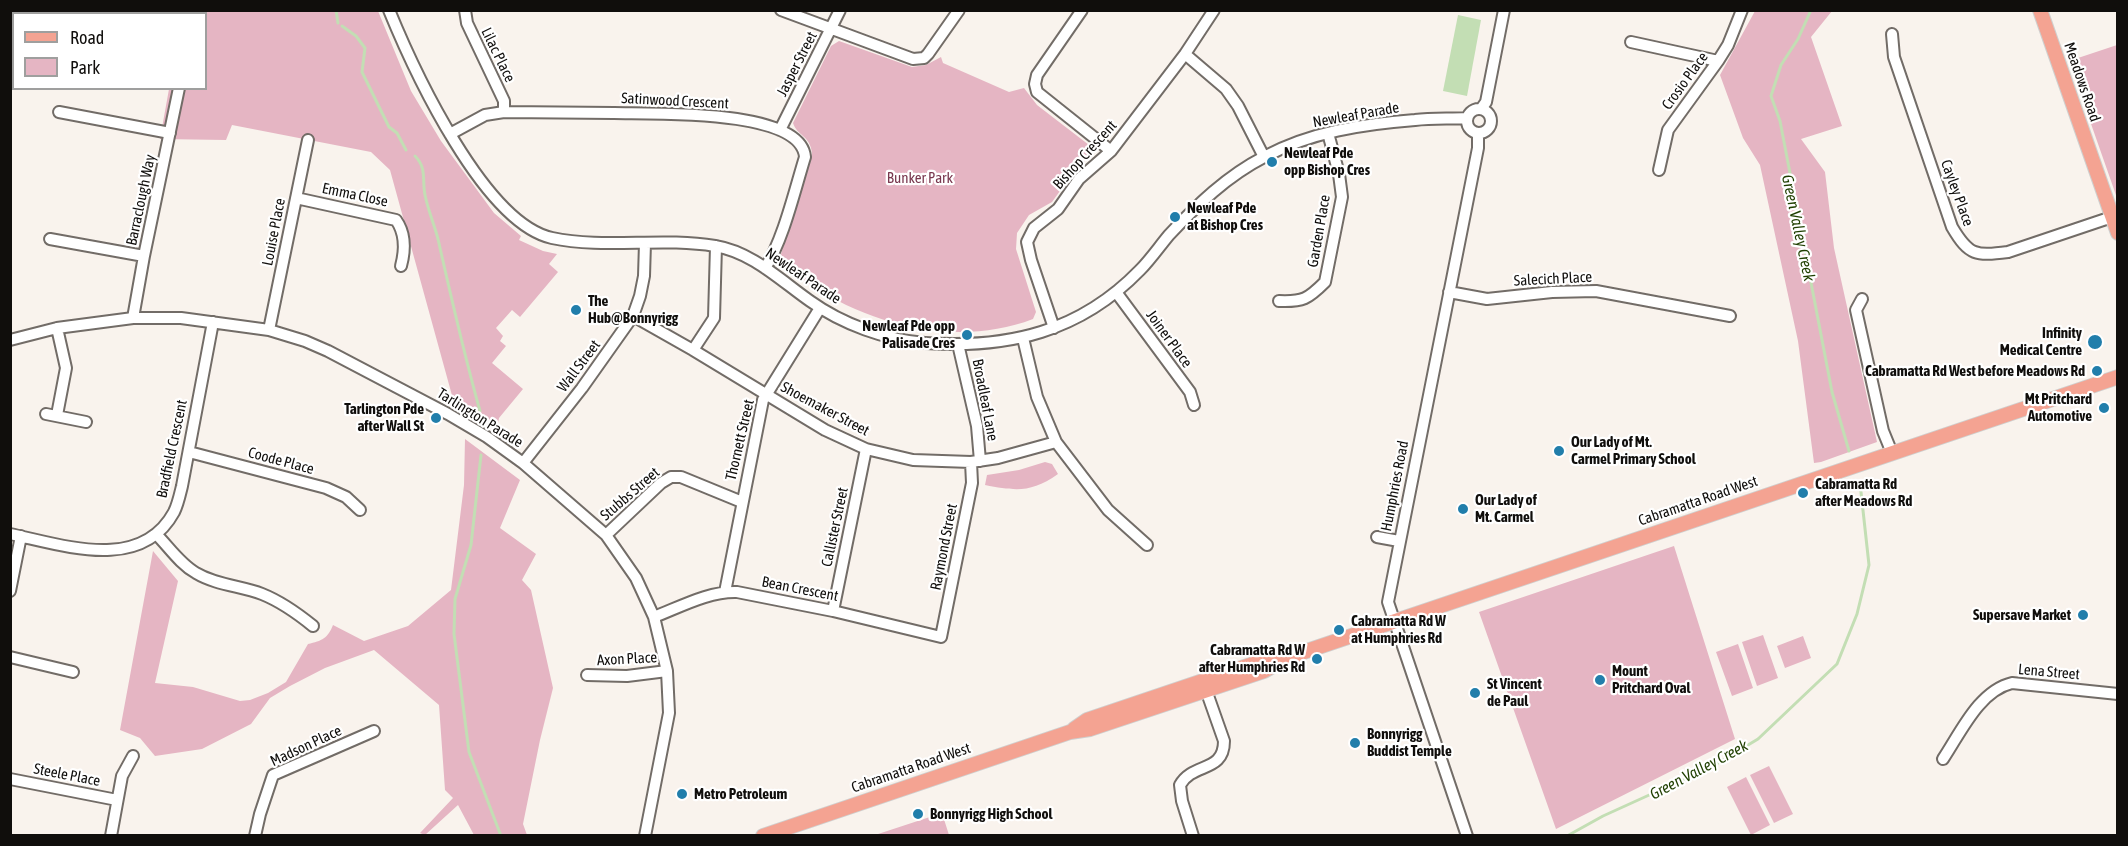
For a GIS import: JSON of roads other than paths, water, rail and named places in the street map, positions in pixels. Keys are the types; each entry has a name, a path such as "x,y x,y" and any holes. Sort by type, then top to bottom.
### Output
{"main road":[{"name":"Meadows Road","path":"2040,10 2118,233"},
{"name":"Cabramatta Road West","path":"1070,732 1087,720 1262,661 1289,657 2118,377"},
{"name":"Cabramatta Road West","path":"763,836 1070,732 1090,729 1264,671 1289,657"}],"street":[{"name":"Newleaf Parade","path":"389,10 421,83 450,134 500,203 514,218 530,229 538,234 560,239 716,246 744,255 820,308 873,332 920,342 958,345 1023,338 1054,328 1083,314 1116,292 1140,270 1170,235 1218,187 1264,157 1297,142 1369,124 1418,119 1467,118"},
{"name":"Lilac Place","path":"465,10 467,23 504,101 504,112"},
{"path":"781,10 913,59 924,58 933,49 959,10"},
{"name":"Jasper Street","path":"780,130 840,10"},
{"path":"1082,10 1038,75 1035,84 1038,92 1111,151"},
{"name":"Bishop Crescent","path":"1054,328 1027,242 1034,228 1058,209 1080,179 1111,151 1185,54 1214,10"},
{"path":"1481,109 1490,116 1490,124 1486,130 1478,133 1469,129 1467,118 1472,111 1481,109 1486,102 1504,10"},
{"name":"Crosio Place","path":"1659,170 1668,130 1728,45 1742,10"},
{"name":"Cayley Place","path":"1892,34 1894,57 1952,227 1960,241 1973,253 2008,252 2112,217"},
{"path":"1631,42 1718,61"},
{"path":"1185,54 1226,89 1264,157"},
{"name":"Barraclough Way","path":"133,318 179,90"},
{"path":"59,112 170,133"},
{"name":"Satinwood Crescent","path":"450,134 485,115 504,112 703,115 748,121 780,130 801,144 805,157 772,256 765,268"},
{"name":"Garden Place","path":"1279,301 1299,302 1315,292 1325,282 1342,197 1339,174 1328,133"},
{"name":"Humphries Road","path":"1467,836 1388,602 1478,148 1478,133"},
{"name":"Louise Place","path":"269,330 308,140"},
{"name":"Emma Close","path":"296,198 396,220 406,250 401,266"},
{"path":"50,239 144,256"},
{"name":"Wall Street","path":"523,463 582,388 633,316 644,276 645,243"},
{"path":"693,350 714,318 716,246"},
{"name":"Salecich Place","path":"1449,292 1487,299 1552,292 1596,291 1730,316"},
{"name":"Joiner Place","path":"1116,292 1190,392 1194,405"},
{"path":"1862,299 1856,310 1883,431 1892,453"},
{"name":"Thornett Street","path":"725,592 763,399 820,308"},
{"name":"Shoemaker Street","path":"633,316 825,430 866,449 913,460 976,462 1025,452 1056,442"},
{"name":"Tarlington Parade","path":"10,340 57,328 133,318 181,318 269,330 305,340 328,351 448,414 487,437 523,463 606,535 636,578 654,616 667,672 668,722 645,836"},
{"name":"Bradfield Crescent","path":"16,535 103,551 135,546 156,534 174,512 182,486 213,322"},
{"path":"57,328 66,368 57,415"},
{"path":"1023,338 1037,397 1056,442 1108,510 1147,545"},
{"name":"Broadleaf Lane","path":"958,345 977,426 976,462"},
{"path":"46,414 86,422"},
{"name":"Callister Street","path":"832,610 866,449"},
{"name":"Coode Place","path":"189,452 326,488 346,497 360,510"},
{"name":"Raymond Street","path":"941,637 976,462"},
{"name":"Stubbs Street","path":"606,535 670,477 681,477 742,502"},
{"path":"156,534 184,565 196,573 286,604 313,626"},
{"path":"10,591 16,535"},
{"path":"1377,537 1400,541"},
{"name":"Bean Crescent","path":"654,616 725,592 748,594 832,610 941,637"},
{"path":"10,657 73,672"},
{"name":"Axon Place","path":"587,675 627,676 667,672"},
{"name":"Lena Street","path":"1943,759 1984,697 2002,686 2012,683 2118,694"},
{"path":"1194,836 1182,801 1180,785 1190,773 1215,763 1224,748 1224,741 1206,690"},
{"name":"Madson Place","path":"255,836 273,775 374,731"},
{"path":"111,836 122,776 134,756"},
{"name":"Steele Place","path":"10,779 117,800"}],"waterway":[{"path":"336,10 338,23"},
{"name":"Green Valley Creek","path":"1811,10 1798,39 1781,65 1771,96 1780,121 1832,392 1849,451"},
{"path":"342,26 356,36 365,48 362,72 389,127 397,133 406,150"},
{"path":"415,156 423,170 426,201 438,239 480,411"},
{"path":"481,455 471,545 455,599 454,634 469,752 501,836"},
{"name":"Green Valley Creek","path":"1567,836 1603,816 1713,766 1758,739 1837,664 1857,614 1869,565 1860,483"}],"place":[{"name":"Newleaf Pde opp Bishop Cres","path":"1272,162"},
{"name":"Newleaf Pde at Bishop Cres","path":"1175,217"},
{"name":"The Hub@Bonnyrigg","path":"576,310"},
{"name":"Newleaf Pde opp Palisade Cres","path":"967,335"},
{"name":"Infinity Medical Centre","path":"2095,342"},
{"name":"Cabramatta Rd West before Meadows Rd","path":"2097,371"},
{"name":"Mt Pritchard Automotive","path":"2104,408"},
{"name":"Tarlington Pde after Wall St","path":"436,418"},
{"name":"Our Lady of Mt. Carmel Primary School","path":"1559,451"},
{"name":"Cabramatta Rd after Meadows Rd","path":"1803,493"},
{"name":"Our Lady of Mt. Carmel","path":"1463,509"},
{"name":"Supersave Market","path":"2083,615"},
{"name":"Cabramatta Rd W at Humphries Rd","path":"1339,630"},
{"name":"Cabramatta Rd W after Humphries Rd","path":"1317,659"},
{"name":"Mount Pritchard Oval","path":"1600,680"},
{"name":"St Vincent de Paul","path":"1475,693"},
{"name":"Bonnyrigg Buddist Temple","path":"1355,743"},
{"name":"Metro Petroleum","path":"682,794"},
{"name":"Bonnyrigg High School","path":"918,814"}],"park label":[{"name":"Bunker Park","path":"920,178"}]}
